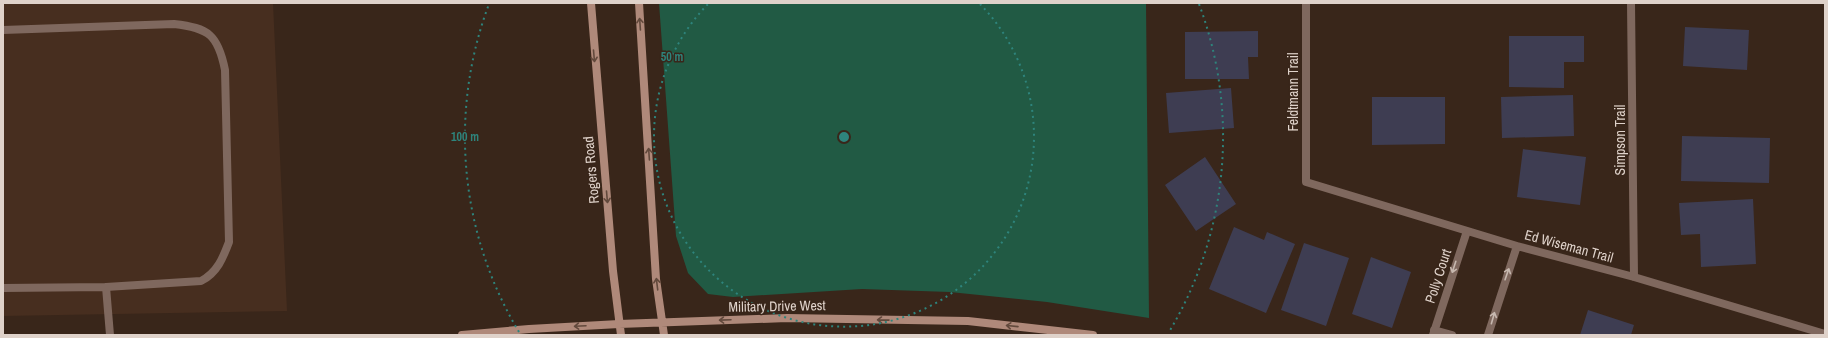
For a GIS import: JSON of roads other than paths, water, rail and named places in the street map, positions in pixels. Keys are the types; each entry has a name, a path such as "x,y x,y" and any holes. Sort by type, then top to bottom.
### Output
{"main road":[{"name":"Rogers Road","path":"591,3 605,181 621,335"},
{"path":"639,3 656,279 664,335"},
{"name":"Military Drive West","path":"462,335 529,329 619,324 787,318 968,321 1093,335"}],"street":[{"name":"Feldtmann Trail","path":"1306,3 1306,182"},
{"name":"Simpson Trail","path":"1631,3 1634,277"},
{"path":"3,30 174,24 202,29 209,34 222,56 226,70 229,242 223,258 209,277 201,281 106,287 3,288"},
{"name":"Ed Wiseman Trail","path":"1306,182 1517,246 1634,277 1825,334"},
{"name":"Polly Court","path":"1452,335 1434,332 1467,230"},
{"path":"1488,335 1517,246"},
{"path":"106,287 110,335"}]}
